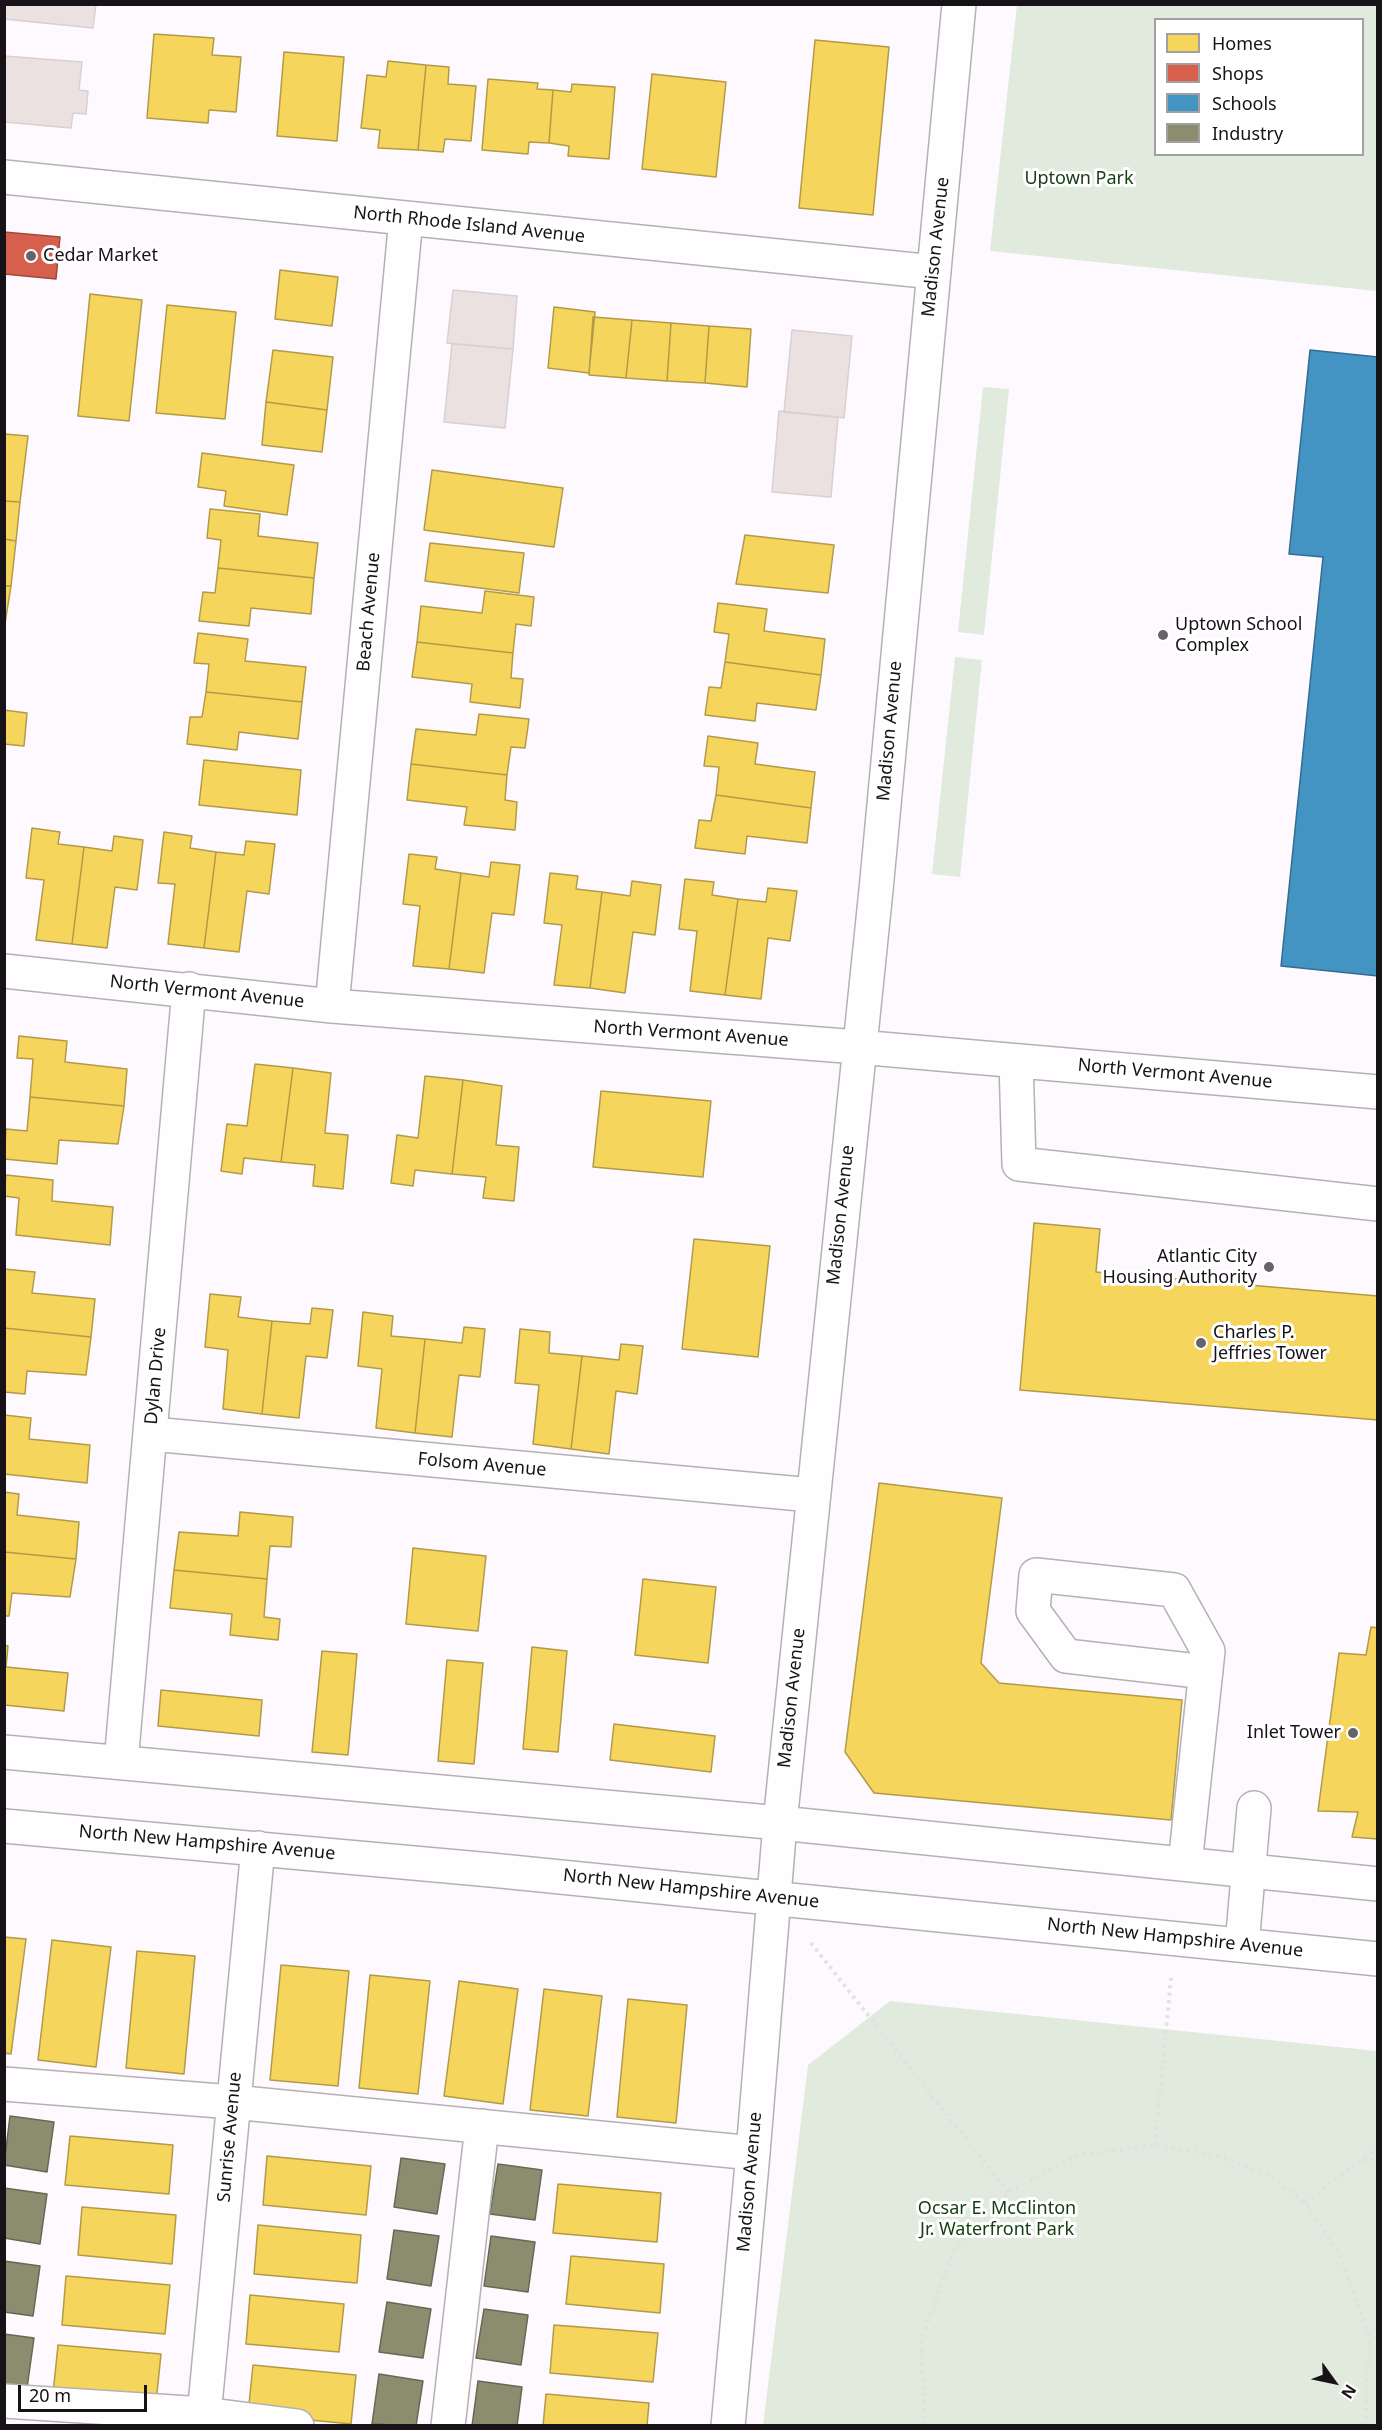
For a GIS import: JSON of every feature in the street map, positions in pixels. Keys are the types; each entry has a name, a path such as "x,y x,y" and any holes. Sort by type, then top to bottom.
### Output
{"street":[{"name":"Madison Avenue","path":"728,2426 780,1823 858,1047 876,890 959,4"},
{"name":"North Rhode Island Avenue","path":"4,177 934,272"},
{"name":"Beach Avenue","path":"332,1006 406,218"},
{"name":"North Vermont Avenue","path":"4,971 332,1006 858,1047 1377,1092"},
{"name":"Dylan Drive","path":"121,1762 152,1434 189,989"},
{"path":"1016,1061 1019,1164 1377,1204"},
{"name":"Folsom Avenue","path":"152,1434 812,1496"},
{"path":"1185,1864 1206,1672 1208,1651 1174,1590 1036,1575 1033,1611 1066,1656 1206,1672"},
{"path":"4,1752 780,1823 1377,1884"},
{"path":"1242,1945 1254,1808"},
{"name":"North New Hampshire Avenue","path":"4,1826 775,1897 1377,1959"},
{"name":"Sunrise Avenue","path":"203,2420 258,1848"},
{"path":"4,2084 233,2102 753,2153"},
{"path":"448,2426 482,2126"},
{"path":"4,2401 203,2420 297,2426"}],"path":[{"path":"775,1897 1008,2192"},
{"path":"1155,2145 1175,1938"},
{"path":"925,2426 921,2340 954,2251 1008,2192 1078,2155 1155,2145 1218,2156 1268,2174 1305,2203 1339,2253 1369,2336 1364,2426"},
{"path":"1305,2203 1363,2161 1377,2147"},
{"path":"1363,2161 1377,2159"}],"green space":[{"name":"Uptown Park","path":"1017,5 1377,5 1377,291 990,251"},
{"path":"983,387 1009,389 984,635 958,632"},
{"path":"955,657 982,660 960,877 932,874"},
{"name":"Ocsar E. McClinton Jr. Waterfront Park","path":"890,2001 1377,2051 1377,2425 763,2425 808,2065"}],"building: Homes":[{"path":"154,34 214,38 212,55 241,57 236,112 209,110 208,123 147,118"},
{"path":"815,40 889,47 873,215 799,208"},
{"path":"284,52 344,57 337,141 277,136"},
{"path":"388,61 426,65 418,150 378,148 380,130 361,128 367,75 386,77"},
{"path":"426,65 449,67 448,84 476,86 471,141 445,139 443,152 418,150"},
{"path":"652,74 726,82 716,177 642,169"},
{"path":"488,79 538,83 537,89 553,90 549,143 529,142 528,154 482,150"},
{"path":"572,84 615,87 609,159 568,156 569,146 549,143 553,90 571,92"},
{"path":"280,270 338,277 332,326 275,319"},
{"path":"90,294 142,300 129,421 78,416"},
{"path":"167,305 236,312 225,419 156,413"},
{"path":"554,307 595,312 589,373 548,368"},
{"path":"593,317 632,320 626,378 589,375"},
{"path":"632,320 671,323 667,381 626,378"},
{"path":"671,323 709,326 705,383 667,381"},
{"path":"709,326 751,329 747,387 705,383"},
{"path":"273,350 333,357 327,410 266,402"},
{"path":"266,402 327,410 322,452 262,445"},
{"path":"4,434 28,436 20,502 4,501"},
{"path":"202,453 294,465 287,515 224,506 226,491 198,487"},
{"path":"432,470 563,488 554,547 424,530"},
{"path":"4,501 20,502 16,541 4,539"},
{"path":"210,509 260,514 258,536 318,543 314,578 218,568 221,540 207,538"},
{"path":"745,535 834,545 828,593 736,584"},
{"path":"4,539 16,541 11,586 4,586"},
{"path":"430,543 524,553 519,593 425,581"},
{"path":"218,568 314,578 311,614 251,608 249,626 199,621 203,592 215,593"},
{"path":"4,586 11,586 4,630"},
{"path":"485,591 534,597 531,626 516,624 513,653 417,642 421,606 482,613"},
{"path":"718,603 767,609 764,631 825,639 821,675 725,662 729,634 714,632"},
{"path":"198,633 248,639 245,661 306,667 302,702 206,692 209,664 194,663"},
{"path":"417,642 513,653 511,678 523,679 520,708 470,702 472,684 412,677"},
{"path":"725,662 821,675 816,710 757,703 755,721 705,715 709,687 721,688"},
{"path":"206,692 302,702 298,739 239,732 237,750 187,744 190,717 202,717"},
{"path":"4,710 27,713 24,746 4,744"},
{"path":"479,714 529,719 525,748 511,747 507,775 411,764 416,729 476,735"},
{"path":"708,736 758,743 755,764 815,772 811,808 716,795 719,767 704,766"},
{"path":"204,760 301,770 297,815 199,805"},
{"path":"411,764 507,775 505,800 517,802 515,830 464,825 467,807 407,800"},
{"path":"716,795 811,808 807,843 747,836 745,854 695,848 699,820 711,821"},
{"path":"32,828 60,832 58,844 84,847 72,944 36,940 44,880 26,878"},
{"path":"164,832 192,836 190,848 216,852 204,948 168,944 175,884 158,883"},
{"path":"114,836 143,840 137,890 115,887 107,948 72,944 84,847 112,851"},
{"path":"246,841 275,844 269,894 247,891 239,952 204,948 216,852 244,855"},
{"path":"409,854 437,857 435,869 461,873 449,969 413,966 420,906 403,904"},
{"path":"491,862 520,865 514,915 492,913 484,973 449,969 461,873 489,877"},
{"path":"550,873 578,876 576,889 602,892 590,988 554,985 562,925 544,923"},
{"path":"685,879 714,882 712,895 738,899 725,995 690,991 697,931 679,929"},
{"path":"632,881 661,885 655,935 633,932 625,993 590,988 602,892 630,896"},
{"path":"768,888 797,891 790,941 768,938 761,999 725,995 738,899 766,902"},
{"path":"19,1036 67,1041 65,1062 127,1069 124,1106 30,1097 33,1059 17,1058"},
{"path":"255,1064 293,1068 281,1162 244,1158 242,1174 221,1171 227,1124 247,1126"},
{"path":"293,1068 331,1073 325,1133 348,1135 343,1189 313,1186 315,1165 281,1162"},
{"path":"425,1076 463,1080 452,1174 415,1170 413,1186 391,1183 397,1135 418,1138"},
{"path":"463,1080 502,1086 496,1145 519,1147 514,1201 483,1198 486,1177 452,1174"},
{"path":"601,1091 711,1101 703,1177 593,1167"},
{"path":"30,1097 124,1106 118,1144 59,1140 57,1164 4,1159 6,1129 27,1131"},
{"path":"6,1175 53,1180 52,1201 113,1207 110,1245 16,1235 19,1198 4,1196"},
{"name":"Charles P. Jeffries Tower","path":"1034,1223 1100,1229 1096,1272 1378,1296 1378,1420 1020,1390"},
{"path":"694,1239 770,1246 758,1357 682,1349"},
{"path":"4,1269 35,1272 32,1293 95,1299 91,1337 4,1328"},
{"path":"210,1294 241,1297 238,1317 272,1321 262,1414 223,1409 228,1350 205,1347"},
{"path":"312,1308 333,1310 327,1358 306,1356 299,1418 262,1414 272,1321 310,1324"},
{"path":"363,1312 393,1316 391,1336 425,1339 415,1433 376,1428 382,1369 358,1366"},
{"path":"464,1327 485,1329 480,1377 459,1375 452,1437 415,1433 425,1339 462,1343"},
{"path":"4,1328 91,1337 86,1375 27,1371 25,1394 4,1392"},
{"path":"520,1329 550,1332 549,1353 582,1356 571,1449 533,1444 539,1385 515,1383"},
{"path":"621,1344 643,1346 637,1394 616,1391 609,1454 571,1449 582,1356 619,1360"},
{"path":"4,1415 31,1418 29,1439 90,1445 87,1483 4,1474"},
{"path":"879,1483 1002,1498 981,1663 999,1683 1182,1700 1171,1820 874,1793 845,1752"},
{"path":"4,1492 19,1494 17,1515 79,1522 76,1559 4,1552"},
{"path":"240,1512 293,1517 291,1547 270,1546 267,1579 174,1570 179,1532 238,1536"},
{"path":"413,1548 486,1556 478,1631 406,1624"},
{"path":"4,1552 76,1559 70,1597 12,1593 9,1616 4,1616"},
{"path":"174,1570 267,1579 264,1617 280,1619 278,1640 230,1635 232,1614 170,1608"},
{"path":"643,1579 716,1587 708,1663 635,1655"},
{"name":"Inlet Tower","path":"1371,1627 1378,1628 1378,1839 1352,1837 1358,1812 1318,1811 1339,1653 1366,1655"},
{"path":"4,1645 8,1646 6,1667 68,1673 64,1711 4,1705"},
{"path":"532,1647 567,1651 558,1752 523,1749"},
{"path":"322,1651 357,1654 348,1755 312,1752"},
{"path":"447,1660 483,1663 474,1764 438,1761"},
{"path":"161,1690 262,1700 259,1736 158,1726"},
{"path":"614,1724 715,1736 711,1772 610,1760"},
{"path":"4,1937 26,1939 11,2054 4,2053"},
{"path":"52,1940 111,1947 96,2067 38,2060"},
{"path":"137,1951 195,1956 184,2074 126,2068"},
{"path":"281,1965 349,1971 338,2086 270,2080"},
{"path":"370,1975 430,1981 418,2094 359,2088"},
{"path":"459,1981 518,1989 503,2104 444,2096"},
{"path":"544,1989 602,1996 588,2116 530,2110"},
{"path":"628,1999 687,2005 676,2123 617,2117"},
{"path":"70,2136 173,2145 169,2194 65,2185"},
{"path":"267,2156 371,2166 366,2215 263,2205"},
{"path":"558,2184 661,2193 657,2242 553,2233"},
{"path":"82,2207 176,2215 172,2264 78,2255"},
{"path":"258,2225 361,2235 357,2283 254,2274"},
{"path":"571,2256 664,2264 660,2313 566,2304"},
{"path":"66,2276 170,2285 165,2334 62,2325"},
{"path":"250,2295 344,2304 339,2352 246,2344"},
{"path":"554,2325 658,2333 653,2382 550,2373"},
{"path":"58,2345 161,2354 156,2403 53,2394"},
{"path":"253,2365 356,2375 351,2424 248,2414"},
{"path":"546,2394 649,2403 647,2426 543,2426"}],"building: Shops":[{"name":"Cedar Market","path":"4,232 60,237 56,279 4,274"}],"building: Schools":[{"name":"Uptown School Complex","path":"1310,350 1378,357 1378,976 1281,966 1323,557 1289,554"}],"building: Industry":[{"path":"10,2116 54,2122 47,2172 4,2165"},
{"path":"401,2158 445,2164 437,2214 394,2207"},
{"path":"498,2164 542,2170 535,2220 490,2214"},
{"path":"4,2188 47,2194 40,2244 4,2238"},
{"path":"394,2230 439,2236 431,2286 387,2279"},
{"path":"491,2236 535,2242 528,2292 484,2286"},
{"path":"4,2261 40,2266 33,2316 4,2312"},
{"path":"387,2302 431,2309 423,2358 379,2352"},
{"path":"484,2309 528,2315 521,2365 476,2358"},
{"path":"4,2334 34,2338 27,2388 4,2385"},
{"path":"379,2374 423,2381 416,2426 372,2424"},
{"path":"478,2381 522,2387 517,2426 472,2426"}],"building: Other":[{"path":"4,4 96,4 93,28 4,19"},
{"path":"4,56 82,62 79,90 88,91 86,114 73,113 71,128 4,122"},
{"path":"453,290 517,296 513,349 447,343"},
{"path":"792,330 852,336 844,418 784,412"},
{"path":"452,344 513,349 505,428 444,422"},
{"path":"779,411 838,417 831,497 772,492"}],"place":[{"name":"Cedar Market","path":"31,256"},
{"name":"Uptown School Complex","path":"1163,635"},
{"name":"Atlantic City Housing Authority","path":"1269,1267"},
{"name":"Charles P. Jeffries Tower","path":"1201,1343"},
{"name":"Inlet Tower","path":"1353,1733"}]}
